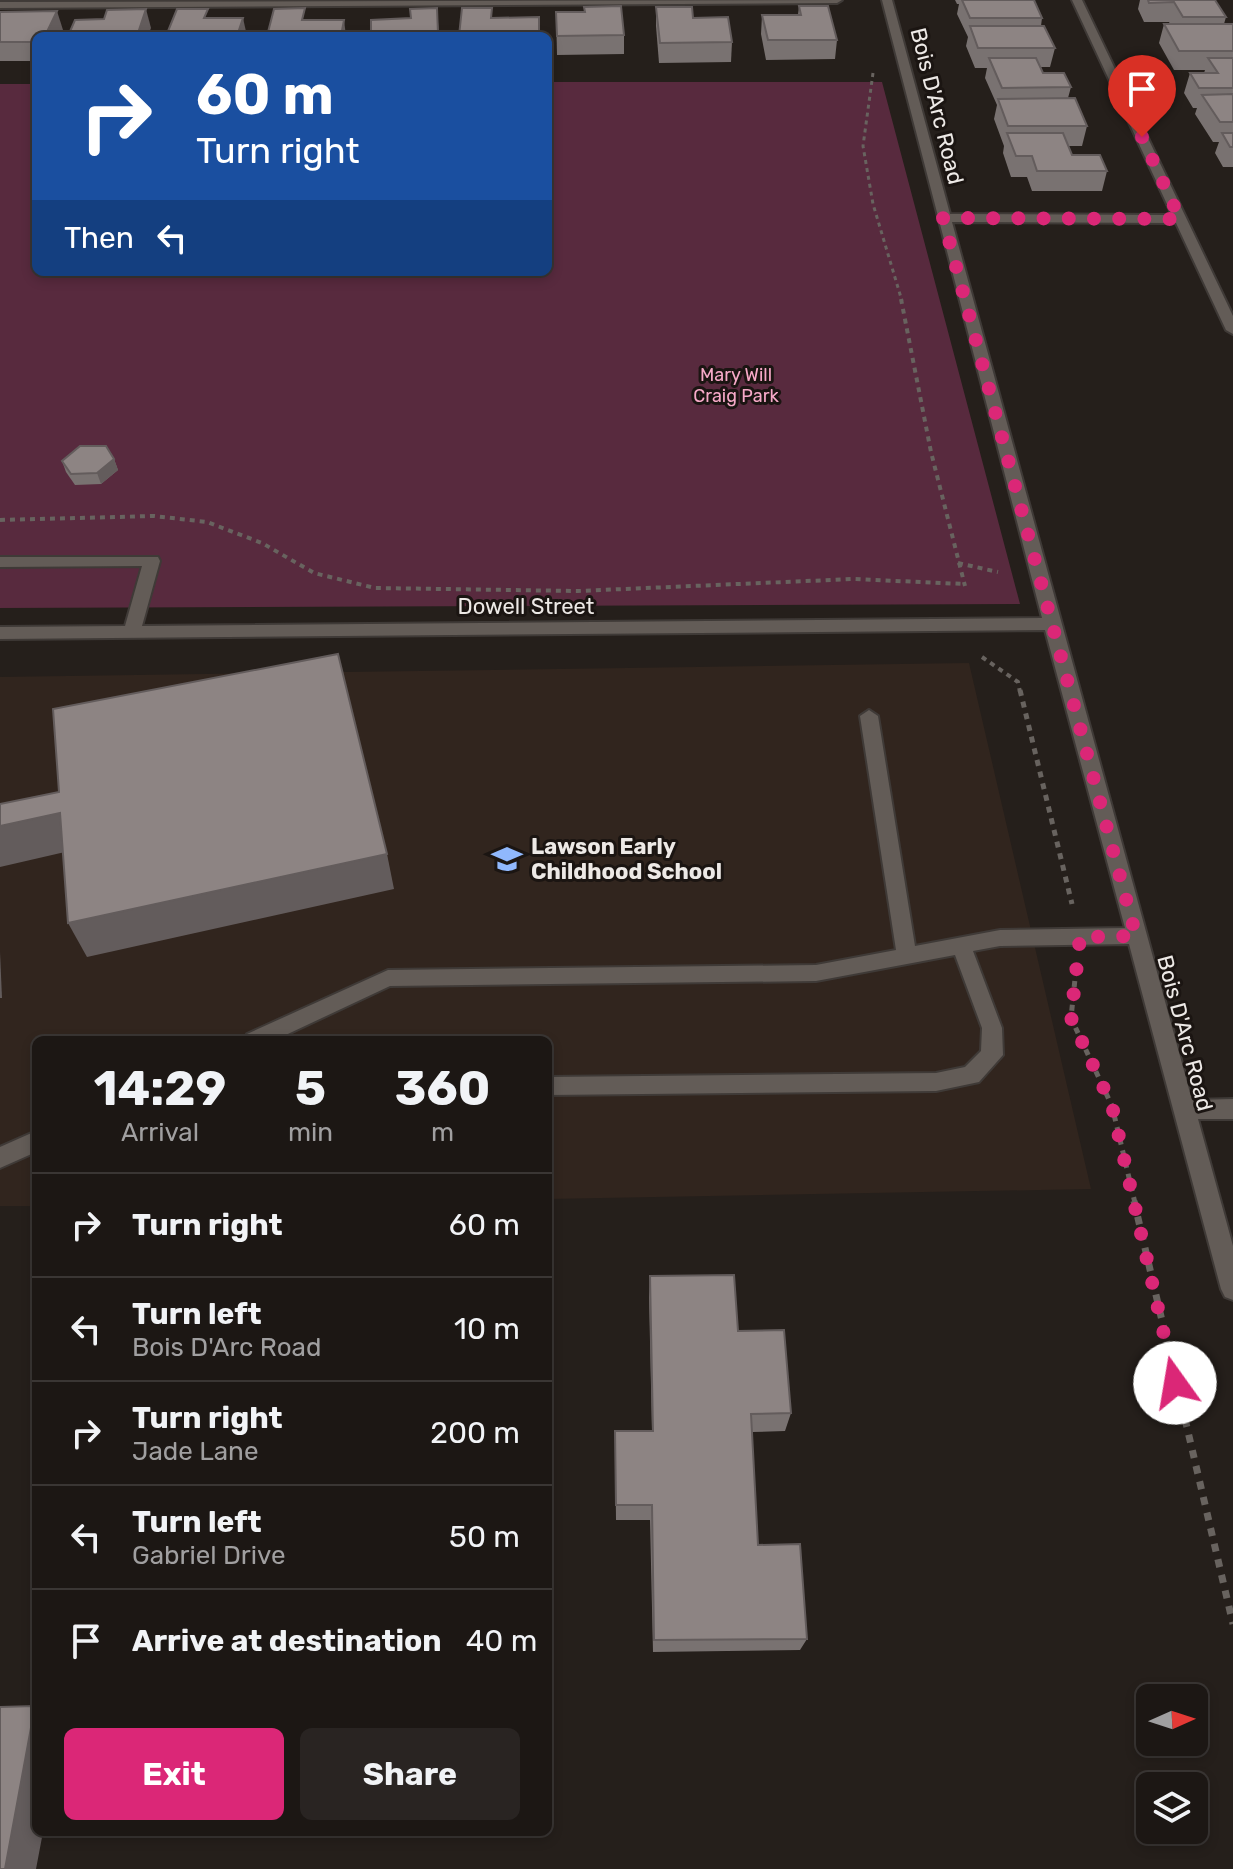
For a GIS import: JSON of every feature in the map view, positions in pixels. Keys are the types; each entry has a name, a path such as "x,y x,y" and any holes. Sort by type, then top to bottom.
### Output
{"street":[{"path":"0,5 837,0"},
{"name":"Bois D'Arc Road","path":"887,0 943,218 1233,1289"},
{"path":"1077,0 1233,330"},
{"path":"943,218 1180,219"},
{"path":"0,562 152,561 132,632"},
{"name":"Dowell Street","path":"0,633 1053,624"},
{"path":"869,716 907,956"},
{"path":"263,1036 388,978 816,973 1000,938 1136,936"},
{"path":"552,1086 936,1082 971,1075 992,1055 992,1028 961,945"},
{"path":"1184,1110 1233,1109"},
{"path":"0,1158 32,1143"}],"path":[{"path":"873,73 863,146 873,204 901,298 931,452 968,597"},
{"path":"0,520 154,516 207,522 262,543 314,573 375,588 578,591 853,579 964,584"},
{"path":"958,563 998,572"},
{"path":"982,657 1018,682 1080,937 1071,1018 1112,1106 1233,1624"}],"shaded area":[{"name":"Lawson Early Childhood School","path":"969,663 1091,1189 552,1199 552,1036 32,1036 32,1206 0,1206 0,677"}],"green space":[{"name":"Mary Will Craig Park","path":"552,82 882,82 1020,604 0,608 0,84 32,84 32,276 552,276"}],"building":[{"path":"962,0 1034,0 1042,18 970,18"},
{"path":"1148,0 1215,0 1226,17 1183,17 1174,2 1149,3"},
{"path":"621,6 624,35 557,36 556,12 585,12 584,7"},
{"path":"799,6 828,6 837,40 768,40 762,15 801,15"},
{"path":"656,7 692,7 693,18 728,17 732,42 660,43"},
{"path":"305,8 302,20 344,20 342,32 268,32 274,9"},
{"path":"437,8 438,32 371,32 371,20 411,18 410,9"},
{"path":"462,8 492,8 491,18 539,17 539,32 459,32"},
{"path":"146,9 138,32 70,32 75,20 104,19 107,10"},
{"path":"177,9 208,9 204,18 243,18 238,32 168,32"},
{"path":"57,11 47,32 32,32 32,42 0,42 0,12"},
{"path":"1164,24 1233,24 1233,51 1179,51"},
{"path":"970,26 1044,26 1055,48 978,48"},
{"path":"989,58 1036,58 1043,73 1064,73 1071,87 1002,88"},
{"path":"1208,58 1233,58 1233,88 1199,88 1190,73 1218,73"},
{"path":"1233,94 1233,122 1220,122 1202,95"},
{"path":"1075,98 1087,126 1008,126 998,99"},
{"path":"1007,133 1063,133 1072,155 1100,155 1107,171 1037,171 1032,156 1016,156"},
{"path":"1222,133 1233,133 1233,147 1230,147"},
{"path":"80,446 106,446 114,459 97,473 71,474 62,461"},
{"path":"338,654 387,854 68,923 60,813 0,826 0,804 59,792 53,709"},
{"path":"734,1275 738,1331 784,1330 791,1413 751,1414 758,1545 800,1544 807,1639 654,1640 652,1505 616,1505 615,1431 653,1431 650,1276"},
{"path":"32,1706 32,1722 5,1869 0,1869 0,1707"}],"place":[{"name":"Lawson Early Childhood School","path":"507,859"}],"route":[{"path":"1142,137 1180,219 943,218 1136,936 1080,937 1071,1018 1112,1106 1175,1383"}]}
